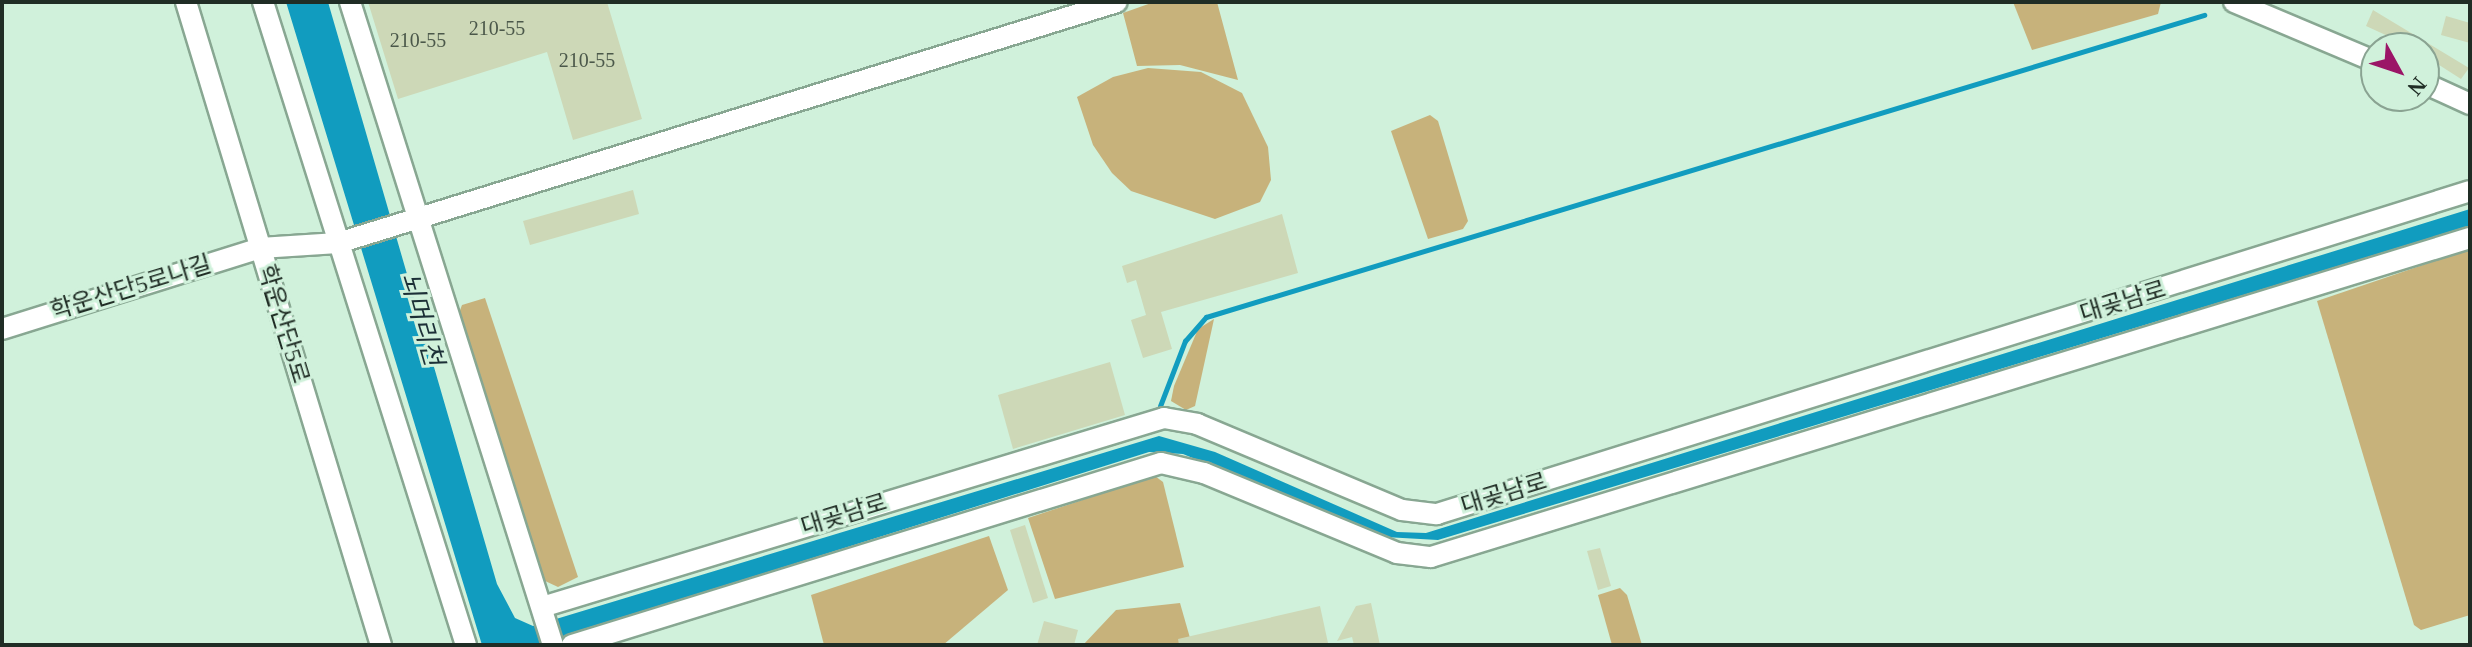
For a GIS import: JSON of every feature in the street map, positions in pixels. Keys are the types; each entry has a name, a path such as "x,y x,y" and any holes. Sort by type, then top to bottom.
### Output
{"street":[{"name":"학운산단5로","path":"186,2 381,645"},
{"path":"263,2 466,645"},
{"path":"350,2 553,645"},
{"path":"417,218 1117,2"},
{"path":"2234,2 2360,55"},
{"path":"2440,90 2470,104"},
{"name":"대곶남로","path":"542,607 1164,418 1197,424 1402,510 1437,514 2470,191"},
{"name":"학운산단5로나길","path":"2,329 260,248 338,243 417,218"},
{"name":"대곶남로","path":"572,645 1161,463 1204,473 1397,553 1431,557 2470,238"}],"shaded area":[{"path":"1154,2 1217,2 1238,80 1180,65 1137,66 1123,13"},
{"path":"2013,2 2161,2 2158,14 2032,50"},
{"path":"1148,68 1201,72 1242,93 1268,147 1271,180 1260,202 1215,219 1131,191 1112,173 1093,145 1077,97 1113,77"},
{"path":"1430,115 1438,121 1468,221 1463,229 1428,239 1391,131"},
{"path":"2470,249 2470,615 2421,630 2414,625 2317,301"},
{"path":"485,298 578,577 558,587 543,580 459,313 462,305"},
{"path":"1214,319 1195,406 1186,410 1171,401 1174,386 1198,329"},
{"path":"1155,476 1163,482 1184,567 1055,599 1028,518"},
{"path":"989,536 1008,590 943,645 824,645 811,595"},
{"path":"1620,588 1627,595 1642,645 1612,645 1598,595"},
{"path":"1180,603 1192,645 1083,645 1116,610"}],"water":[{"path":"286,2 328,2 497,584 515,618 533,626 1159,436 1215,452 1397,532 1426,533 2470,209 2470,226 1438,540 1385,537 1183,454 1149,452 537,645 482,645"}],"building":[{"path":"368,2 607,2 642,119 573,140 547,52 398,99"},
{"path":"2373,10 2409,32 2379,32 2366,26"},
{"path":"2446,16 2470,23 2470,43 2441,35"},
{"path":"2440,50 2469,68 2461,79 2440,66"},
{"path":"633,190 639,214 530,245 523,221"},
{"path":"1282,214 1298,273 1161,312 1172,349 1143,358 1131,320 1146,315 1136,280 1127,283 1122,266"},
{"path":"1110,362 1125,415 1013,449 998,395"},
{"path":"1025,525 1048,598 1033,603 1010,530"},
{"path":"1600,548 1611,586 1598,590 1587,551"},
{"path":"1371,603 1380,645 1354,645 1352,637 1337,641 1356,606"},
{"path":"1320,606 1328,643 1179,645 1178,639"},
{"path":"1044,621 1078,630 1074,645 1037,645"}],"waterway":[{"path":"1160,406 1185,341 1206,317 2204,15"}],"water label":[{"name":"뇌머리천","path":"421,319"}]}
